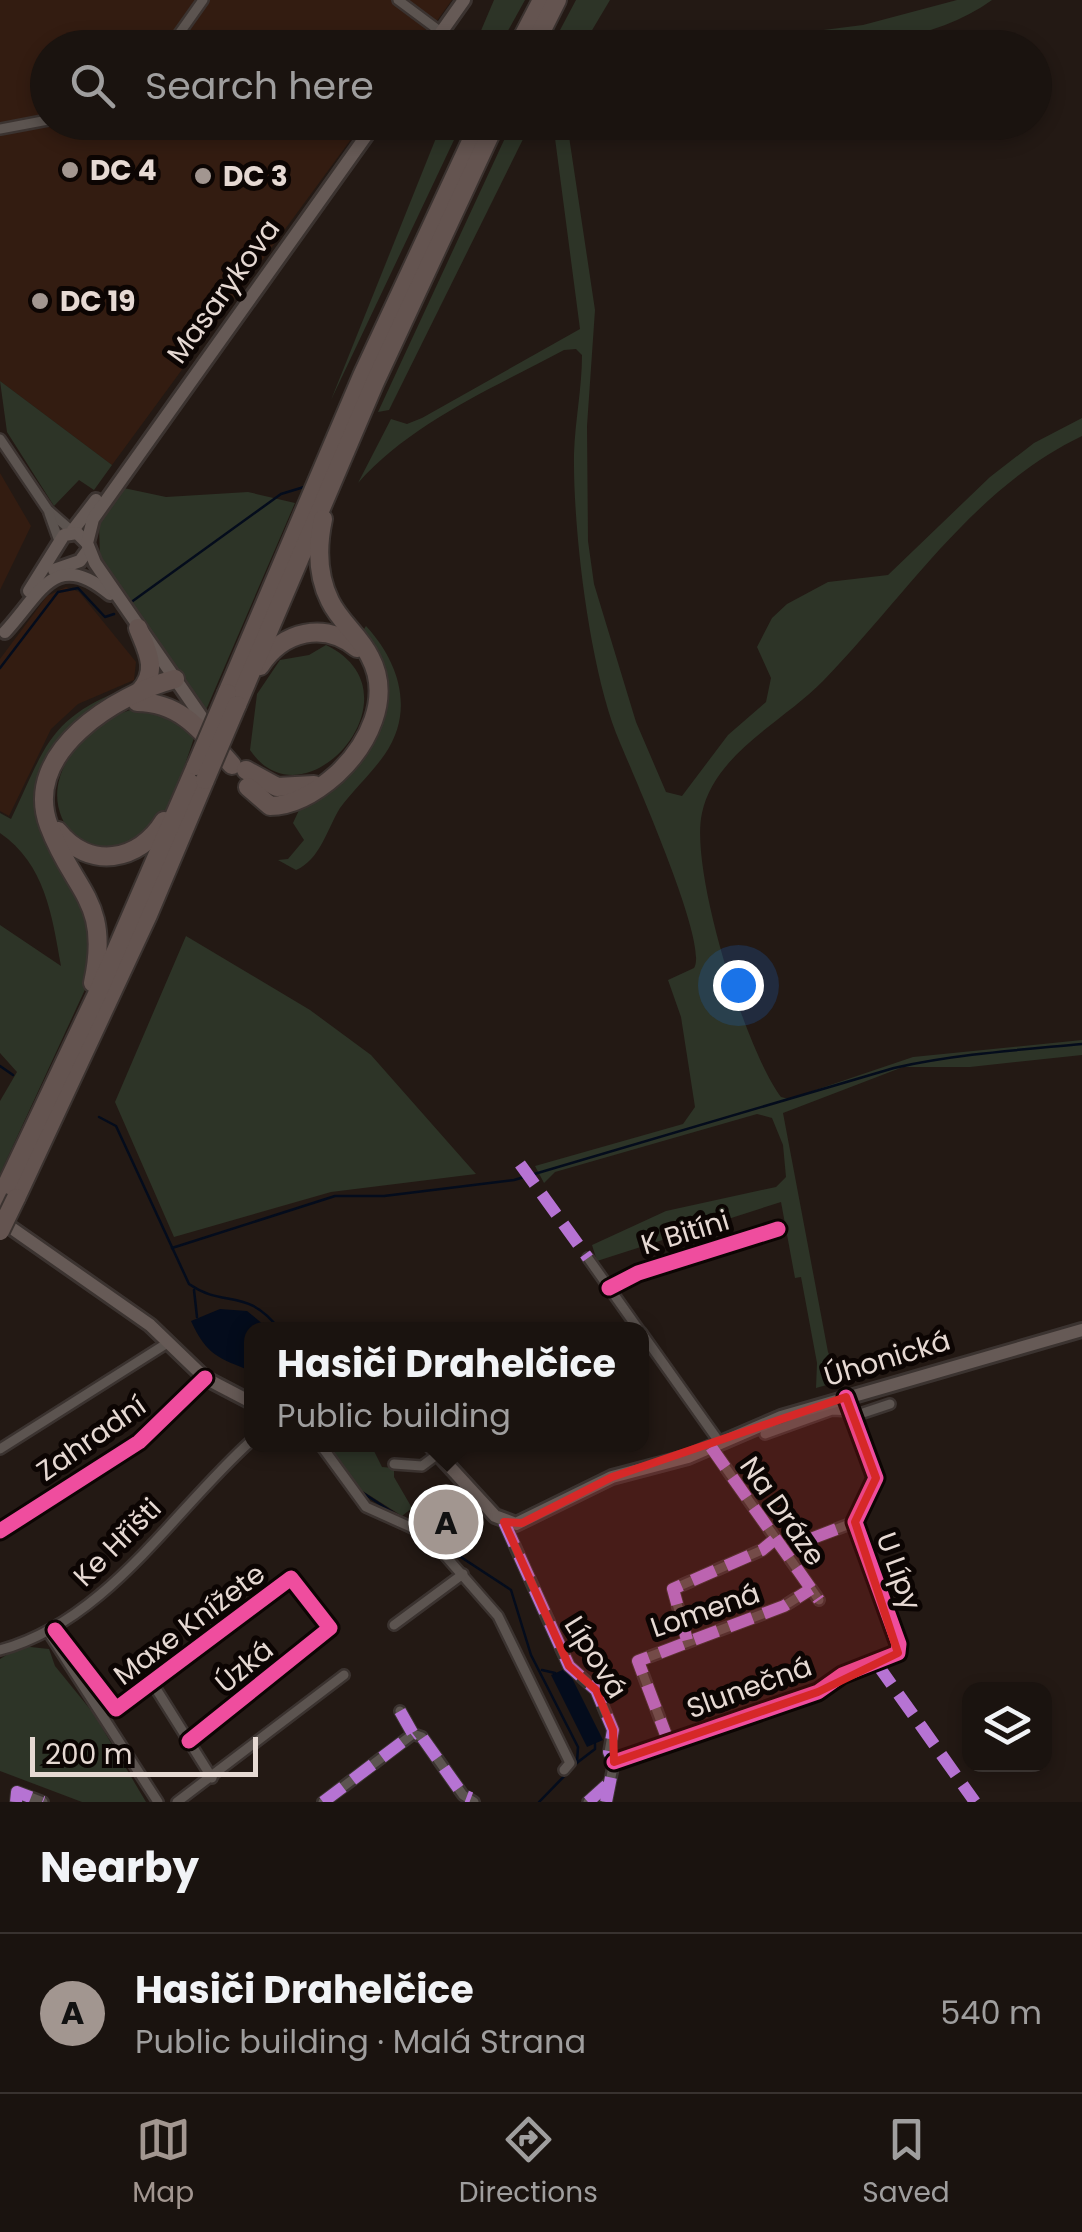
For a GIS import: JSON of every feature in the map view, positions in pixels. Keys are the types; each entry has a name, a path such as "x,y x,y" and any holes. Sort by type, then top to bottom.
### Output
{"highway":[{"path":"526,30 542,0"},
{"path":"542,30 557,0"},
{"path":"7,1196 148,915 201,773 362,376 472,140"},
{"path":"232,699 488,140"},
{"path":"138,697 184,716 242,774 270,785 295,789 317,784 344,767 370,728 378,698 370,655 331,604 320,566 322,524 340,461"},
{"path":"138,628 152,666 149,680 138,697"},
{"path":"232,699 269,654 307,632 345,639 363,654 376,678"},
{"path":"80,1031 98,961 98,929 88,896 49,827 48,782 61,752 81,729 104,712 138,697 161,693 175,679"},
{"path":"46,803 58,830 72,846 93,856 124,855 157,833 201,773"},
{"path":"0,1230 7,1196 201,773"}],"main road":[{"path":"442,30 464,0"},
{"name":"Masarykova","path":"73,562 88,546 99,508 363,140"},
{"name":"Masarykova","path":"70,529 146,440"},
{"path":"2,636 70,529 88,546 121,604 242,774"},
{"path":"58,546 121,604"},
{"path":"2,636 45,578 73,562"},
{"path":"2,636 58,575 78,572 104,590"},
{"path":"0,1220 150,1325 205,1378 244,1398"},
{"name":"Úhonická","path":"504,1522 522,1523 612,1477 715,1445 846,1396 1082,1330"},
{"path":"436,1452 504,1522"}],"street":[{"path":"182,30 203,0"},
{"path":"398,0 438,30"},
{"path":"0,129 30,123"},
{"path":"0,439 48,510 70,529"},
{"path":"48,510 58,546"},
{"name":"K Bitíni","path":"609,1288 638,1273 778,1229"},
{"name":"Na Dráze","path":"588,1258 634,1322"},
{"path":"0,1448 169,1342"},
{"name":"Na Dráze","path":"649,1345 774,1540 819,1600"},
{"name":"Zahradní","path":"0,1530 139,1442 205,1378"},
{"name":"U Lípy","path":"813,1538 854,1522 876,1478 846,1396"},
{"path":"766,1434 832,1410 853,1414 890,1404"},
{"name":"Ke Hřišti","path":"0,1650 52,1632 104,1592 244,1448"},
{"path":"326,1452 366,1507 439,1541 507,1630 570,1763 564,1770"},
{"path":"394,1464 422,1466 431,1452"},
{"path":"439,1541 483,1502"},
{"name":"Lípová","path":"504,1522 569,1666 596,1690 612,1730 609,1752 614,1762"},
{"name":"U Lípy","path":"854,1522 898,1653"},
{"path":"687,1640 673,1589 762,1550 774,1540"},
{"path":"394,1625 462,1574"},
{"name":"Maxe Knížete","path":"52,1632 116,1710 291,1578"},
{"name":"Úzká","path":"190,1741 330,1628 291,1578"},
{"name":"Lomená","path":"669,1742 638,1661 784,1606 811,1589"},
{"path":"52,1632 158,1802"},
{"name":"Slunečná","path":"614,1762 818,1692 842,1676 898,1653"},
{"path":"177,1802 344,1675"},
{"path":"153,1684 212,1778"},
{"path":"400,1711 413,1734 422,1737 467,1799"},
{"path":"323,1802 413,1734"},
{"path":"606,1802 614,1762"},
{"path":"588,1802 608,1784"},
{"path":"17,1797 43,1802"}],"highlighted area":[{"path":"846,1397 876,1478 855,1522 898,1653 818,1692 614,1762 613,1730 596,1690 569,1666 504,1522 522,1523 612,1477"}],"shaded area":[{"path":"0,0 452,0 430,30 30,30 30,140 351,140 112,465 0,381"},
{"path":"0,473 31,526 0,590"},
{"path":"66,587 79,592 136,662 134,680 78,704 51,729 9,816 0,811 0,659 47,596"}],"green space":[{"path":"494,0 525,0 508,30 481,30"},
{"path":"576,0 610,0 592,30 560,30"},
{"path":"957,0 992,0 960,19 930,30 823,30 863,25"},
{"path":"435,140 454,140 331,400"},
{"path":"504,140 523,140 389,410 378,412"},
{"path":"555,140 570,140 595,310 587,426 588,541 594,584 636,722 666,792 682,796 728,735 766,702 771,678 757,647 772,618 787,604 828,582 888,575 990,477 1034,443 1082,418 1082,436 1043,458 974,514 823,681 735,756 709,792 702,813 704,875 724,959 752,1041 781,1097 789,1099 913,1057 1082,1040 1082,1055 970,1067 903,1067 783,1113 828,1352 841,1381 816,1388 817,1363 801,1277 795,1278 781,1202 597,1261 592,1245 666,1211 776,1187 786,1177 783,1145 772,1118 757,1114 555,1172 544,1183 535,1166 683,1124 695,1107 681,1017 668,980 694,968 696,953 691,926 606,704 584,595 574,454 582,355 576,349 564,350 455,408 403,442 358,483 391,419 407,424 422,418 580,329"},
{"path":"0,381 112,465 94,490 79,480 54,506 7,432"},
{"path":"119,487 166,497 248,492 295,503 206,710 100,558 99,526"},
{"path":"366,626 394,671 401,704 399,721 385,754 340,808 317,852 296,870 278,860 288,859 304,840 293,823 300,808 353,771 380,725 360,635"},
{"path":"326,645 354,667 364,693 360,721 346,746 324,765 299,775 273,771 250,750 257,694 280,660 309,655"},
{"path":"122,690 128,692 85,721 61,744 40,791 89,908 88,983 0,1174 0,1101 17,1072 0,1053 0,925 61,966 44,892 27,860 0,833 0,813 11,819 41,756 63,726 97,701"},
{"path":"133,709 166,710 195,735 177,787 150,834 132,848 111,852 92,848 74,836 62,819 57,797 61,773 95,726"},
{"path":"186,936 310,1010 371,1055 476,1174 331,1192 174,1237 115,1102"},
{"path":"333,1452 374,1452 382,1467 394,1468 394,1477 412,1508 402,1516 358,1488"},
{"path":"21,1646 49,1649 55,1666 94,1714 146,1802 82,1802 0,1771 0,1659"}],"water":[{"path":"220,1309 247,1311 260,1322 244,1322 244,1368 215,1354 191,1321"},
{"path":"567,1668 603,1740 587,1747 551,1675"}],"waterway":[{"path":"130,603 281,494 304,487"},
{"path":"0,668 58,592 78,588 105,617 114,614"},
{"path":"172,1248 335,1196 384,1196 514,1180 894,1068 964,1056 1082,1044"},
{"path":"0,1066 13,1075"},
{"path":"99,1117 116,1126 189,1284 214,1296 246,1303 273,1322"},
{"path":"194,1290 197,1317"},
{"path":"360,1491 511,1590 531,1655 578,1747 577,1763 539,1802"},
{"path":"542,1670 555,1673"},
{"path":"578,1762 595,1749 595,1744"}],"marked path":[{"path":"520,1164 588,1258"},
{"path":"711,1447 819,1600"},
{"path":"504,1522 569,1666 596,1690 613,1730 609,1752 614,1762"},
{"path":"813,1538 855,1522"},
{"path":"687,1640 673,1589 762,1550 774,1540"},
{"path":"669,1743 638,1661 784,1606 811,1589"},
{"path":"877,1664 975,1802"},
{"path":"400,1711 413,1734 422,1737 463,1795 471,1798"},
{"path":"323,1802 413,1734"},
{"path":"606,1802 614,1762"},
{"path":"588,1802 608,1784"},
{"path":"16,1802 17,1792 43,1802"}],"cycle path":[{"path":"609,1288 638,1273 778,1229"},
{"path":"0,1531 139,1442 205,1378"},
{"path":"614,1762 818,1692 842,1675 898,1653 899,1644 855,1522 876,1478 846,1397"},
{"path":"55,1630 116,1709 291,1578 330,1628 189,1741"}],"place":[{"name":"DC 4","path":"70,170"},
{"name":"DC 3","path":"203,176"},
{"name":"DC 19","path":"40,301"},
{"name":"Hasiči Drahelčice","path":"446,1522"}]}
